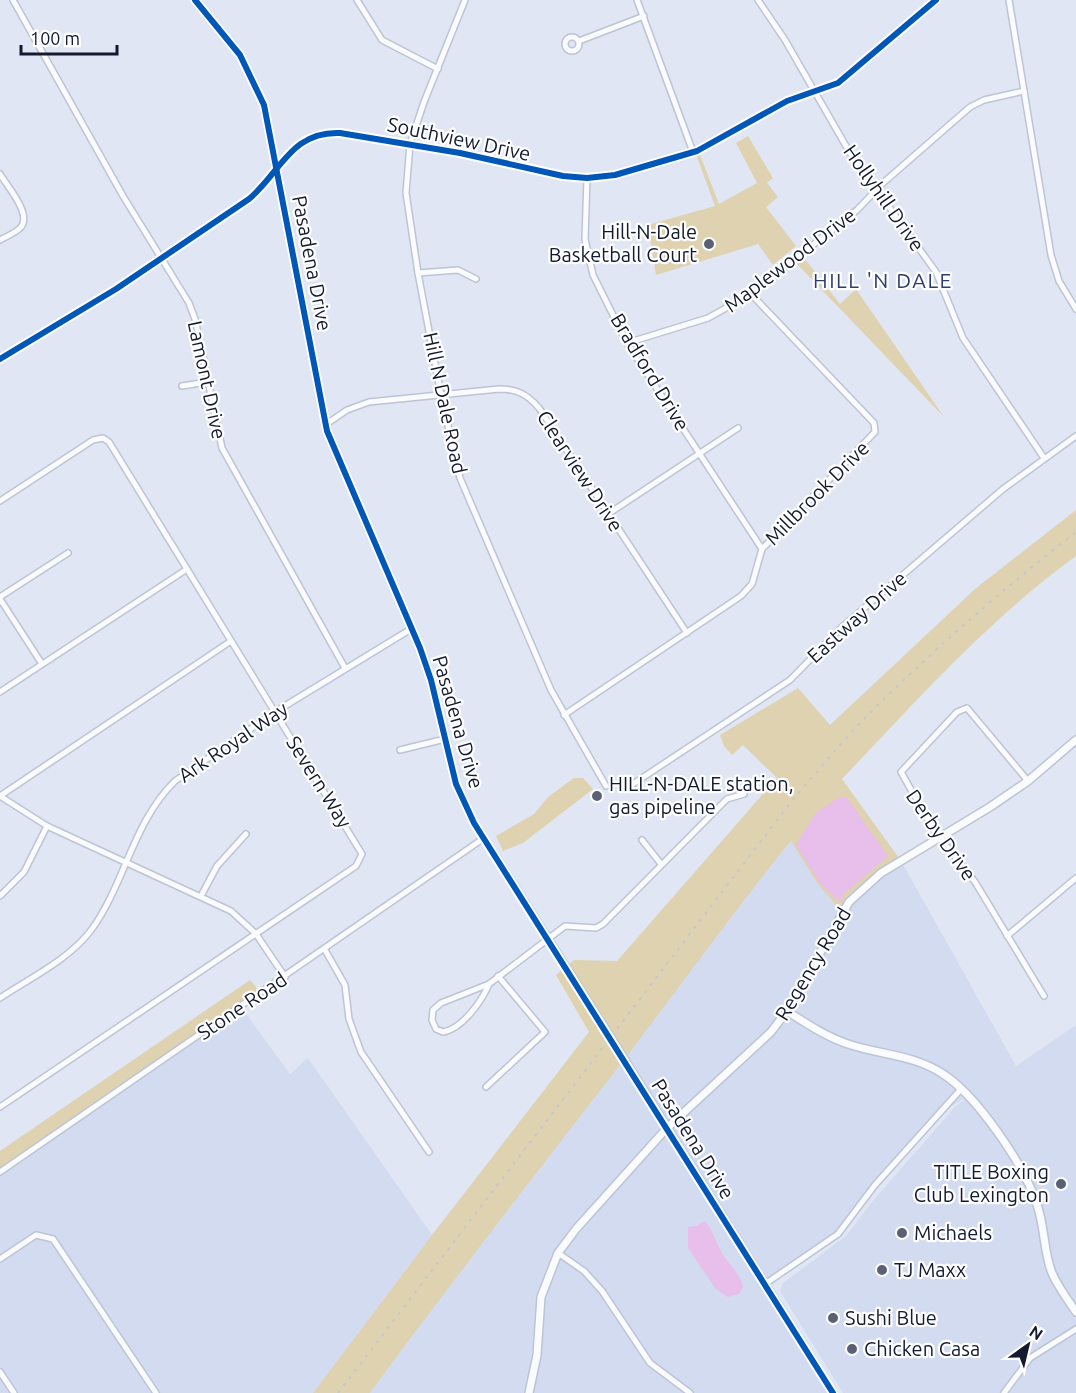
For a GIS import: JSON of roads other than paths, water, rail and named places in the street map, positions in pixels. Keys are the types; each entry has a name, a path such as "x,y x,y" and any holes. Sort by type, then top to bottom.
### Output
{"street":[{"name":"Lamont Drive","path":"13,0 123,196 193,312 207,382 226,456 345,668"},
{"name":"Pasadena Drive","path":"195,0 232,44 255,83 264,105 325,425 428,669 459,793 484,838 833,1393"},
{"path":"357,0 382,40 438,69"},
{"name":"Hill N Dale Road","path":"465,0 410,144 406,193 418,273 441,395 460,478 542,670 564,716 606,786"},
{"path":"636,0 644,16 693,152"},
{"name":"Hollyhill Drive","path":"758,0 785,40 876,192 936,272 969,348 1044,458"},
{"name":"Southview Drive","path":"0,359 249,199 296,146 318,134 340,133 410,144 551,175 587,178 615,175 693,152 724,138 787,101 816,93 846,78 936,0"},
{"path":"1010,0 1054,268 1063,289 1076,309"},
{"path":"579,41 644,16"},
{"name":"Maplewood Drive","path":"627,343 708,318 751,294 857,210 970,107 984,100 1024,91"},
{"path":"0,174 23,212 24,220 20,228 0,240"},
{"name":"Bradford Drive","path":"587,178 585,239 589,263 627,343 762,549"},
{"path":"418,273 458,270 477,279"},
{"name":"Millbrook Drive","path":"564,716 748,590 756,574 762,549 873,436 876,428 751,294"},
{"path":"182,386 207,382"},
{"name":"Clearview Drive","path":"325,425 339,415 369,402 499,389 511,389 527,395 539,408 687,633"},
{"path":"608,514 738,428"},
{"name":"Eastway Drive","path":"630,786 790,680 850,620 1003,489 1076,436"},
{"name":"Severn Way","path":"0,501 93,440 103,438 112,446 361,850 362,857 356,866 0,1107"},
{"path":"42,664 0,598 68,553"},
{"path":"0,692 187,569"},
{"name":"Ark Royal Way","path":"0,998 50,965 85,937 103,910 147,816 164,791 193,767 275,712 411,629"},
{"path":"231,642 0,796 47,826 236,914 255,934 285,977"},
{"name":"Derby Drive","path":"1028,781 967,708 961,709 901,772 939,838 975,882 1044,996"},
{"path":"400,750 445,739"},
{"name":"Regency Road","path":"529,1393 537,1356 542,1298 558,1253 576,1229 667,1128 771,1032 786,1011 849,902 881,873 1028,781 1076,740"},
{"path":"489,984 484,996 455,1027 443,1032 436,1029 432,1020 433,1010 441,1003 489,984 547,937 565,926 596,928 603,924 727,799 744,794"},
{"path":"0,896 24,872 47,826"},
{"path":"201,896 221,861 246,834"},
{"name":"Stone Road","path":"0,1172 325,950 484,838"},
{"path":"642,840 661,864"},
{"path":"1007,936 1076,878"},
{"path":"325,950 345,985 349,1019 361,1052 429,1152"},
{"path":"486,1086 544,1032 498,976"},
{"path":"786,1011 829,1036 850,1045 899,1055 930,1066 962,1088 986,1116 1033,1194 1052,1272 1076,1312"},
{"path":"765,1284 838,1234 875,1185 962,1088"},
{"path":"0,1259 36,1235 53,1239 156,1393"},
{"path":"558,1253 584,1271 602,1291 650,1363 690,1393"},
{"path":"1004,1393 1030,1358 1076,1329"},
{"path":"0,1372 14,1393"}],"railway":[{"path":"338,1393 791,802 820,768 919,665 996,597 1076,532"}],"place":[{"name":"Hill-N-Dale Basketball Court","path":"709,244"},
{"name":"HILL-N-DALE station, gas pipeline","path":"597,796"},
{"name":"TITLE Boxing Club Lexington","path":"1061,1184"},
{"name":"Michaels","path":"902,1233"},
{"name":"TJ Maxx","path":"882,1270"},
{"name":"Sushi Blue","path":"833,1318"},
{"name":"Chicken Casa","path":"852,1349"}],"district":[{"name":"HILL 'N DALE","path":"883,281"}]}
